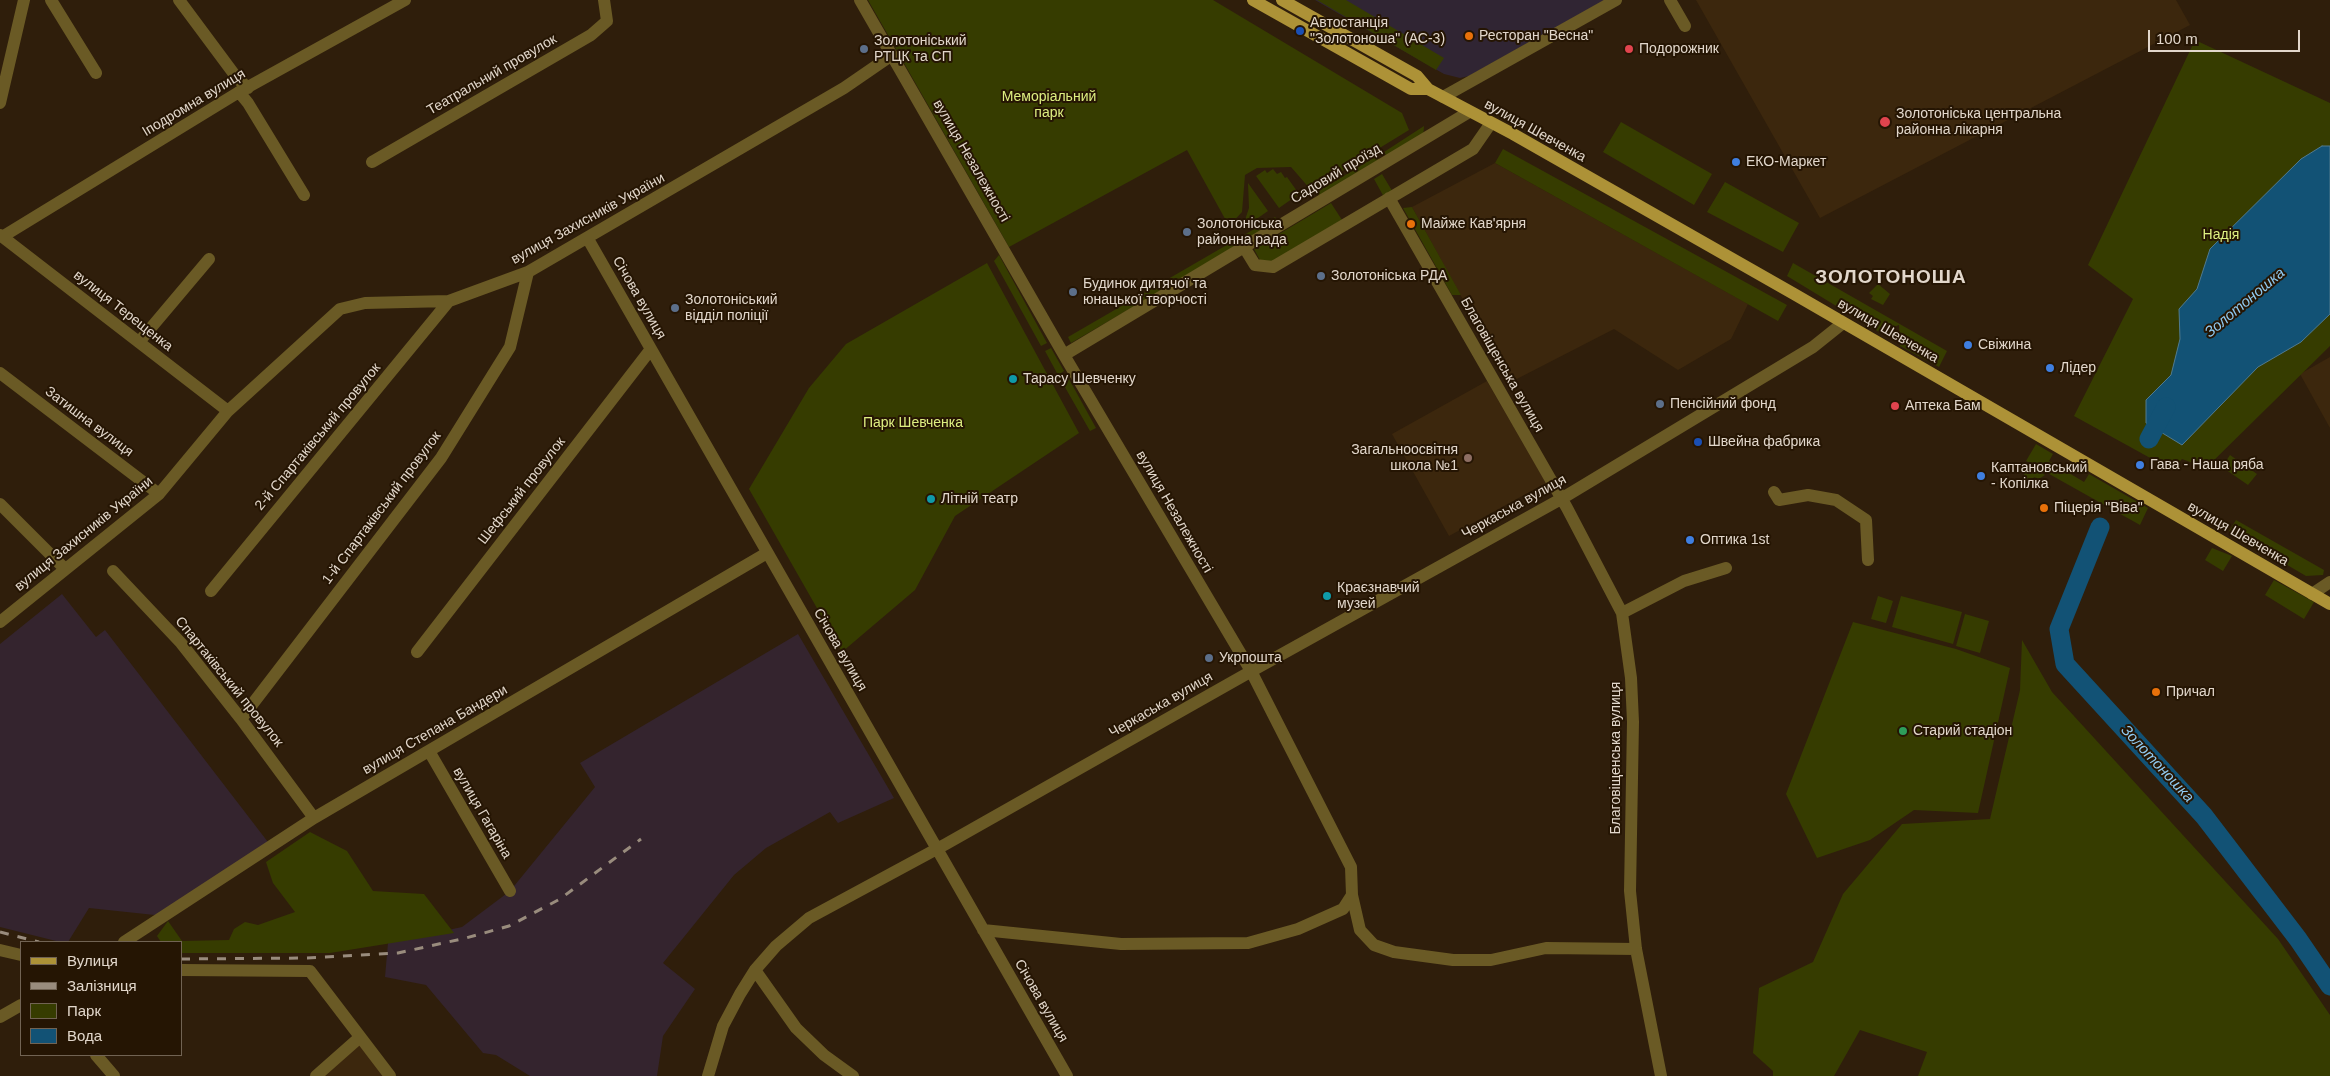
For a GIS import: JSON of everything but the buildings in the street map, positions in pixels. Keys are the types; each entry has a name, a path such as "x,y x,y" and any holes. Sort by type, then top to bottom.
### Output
{"main road":[{"name":"вулиця Шевченка","path":"1254,0 1411,89 1428,89"},
{"name":"вулиця Шевченка","path":"1282,0 1417,76 1428,89 1443,98 1491,123 1843,322 2330,604"}],"street":[{"path":"0,103 24,0"},
{"path":"51,0 96,73"},
{"path":"179,0 237,78 248,103 304,195"},
{"name":"Іподромна вулиця","path":"1,236 243,90 405,0"},
{"name":"Театральний провулок","path":"372,162 591,35 607,21 604,0"},
{"name":"вулиця Незалежності","path":"860,0 1064,355 1250,672 1351,867 1352,894 1360,930 1374,945 1394,952 1453,960 1491,960 1546,948 1636,949"},
{"path":"1443,98 1616,0"},
{"path":"1670,0 1686,26"},
{"name":"вулиця Захисників України","path":"0,622 159,494 228,410 340,309 365,303 449,301 528,272 588,239 844,88 892,55"},
{"name":"Садовий проїзд","path":"1064,355 1469,112"},
{"path":"1244,247 1256,264 1273,267 1473,149 1491,123"},
{"name":"Благовіщенська вулиця","path":"1389,198 1561,499 1622,613 1631,678 1633,762 1630,891 1636,949 1661,1076"},
{"name":"вулиця Терещенка","path":"1,236 228,410"},
{"name":"Січова вулиця","path":"588,239 1067,1076"},
{"path":"139,342 209,259"},
{"name":"1-й Спартаківський провулок","path":"241,719 441,458 510,347 528,272"},
{"name":"2-й Спартаківський провулок","path":"211,591 449,301"},
{"name":"Черкаська вулиця","path":"708,1076 723,1026 755,970 776,946 808,918 937,849 1561,499 1813,347 1843,322"},
{"name":"Шефський провулок","path":"417,652 651,349"},
{"name":"Затишна вулиця","path":"0,373 159,494"},
{"path":"1774,492 1780,500 1808,495 1836,500 1866,520 1868,560"},
{"path":"0,504 65,569"},
{"name":"вулиця Степана Бандери","path":"126,941 314,818 767,552"},
{"path":"1622,613 1684,581 1726,568"},
{"name":"Спартаківський провулок","path":"113,571 181,643 241,719 314,818"},
{"path":"2312,594 2330,582"},
{"name":"вулиця Гагаріна","path":"429,751 510,891"},
{"path":"983,930 1121,944 1248,943 1298,929 1343,909 1352,894"},
{"path":"0,950 20,955"},
{"path":"182,970 310,971 359,1038 390,1076"},
{"path":"755,970 796,1028 824,1055 853,1076"},
{"path":"0,1017 20,1006"},
{"path":"316,1076 359,1038"},
{"path":"97,1056 114,1076"}],"shaded area":[{"path":"1315,0 1605,0 1469,76 1460,78 1444,74"},
{"name":"Золотоніська центральна районна лікарня","path":"1696,0 2176,0 2190,25 1820,218"},
{"path":"1495,163 1748,304 1731,339 1678,370 1614,329 1509,383 1412,207"},
{"path":"2330,357 2330,428 2300,374"},
{"name":"Загальноосвітня школа №1","path":"1487,381 1546,483 1449,536 1392,434"},
{"path":"62,594 96,637 105,630 271,846 164,916 89,908 69,941 56,941 0,927 0,644"},
{"path":"798,634 894,798 838,823 830,812 766,848 734,875 663,963 695,989 663,1036 657,1076 530,1076 496,1055 483,1053 426,985 385,977 388,943 462,927 510,891 595,787 580,763"},
{"path":"359,1038 390,1076 316,1076"}],"green space":[{"name":"Меморіальний парк","path":"868,0 1213,0 1402,113 1409,130 1311,190 1291,167 1257,168 1245,175 1242,212 1229,226 1187,150 1009,247"},
{"path":"1317,0 1346,0 1444,58 1436,70"},
{"name":"Надія","path":"2195,40 2330,103 2330,346 2206,468 2182,459 2172,470 2074,416 2133,299 2088,265"},
{"path":"1621,122 1712,174 1694,205 1603,152"},
{"path":"1424,126 1423,139 1389,160 1384,152"},
{"path":"1503,149 1787,305 1778,321 1495,163"},
{"path":"1377,156 1382,164 1322,200 1317,192"},
{"path":"1273,169 1277,174 1281,172 1285,178 1287,177 1299,194 1279,208 1256,176 1265,170 1267,173"},
{"path":"1382,174 1394,194 1385,199 1374,179"},
{"path":"1725,182 1799,223 1783,252 1707,212"},
{"path":"1248,183 1268,211 1242,229 1249,208"},
{"path":"1331,203 1342,220 1273,261 1261,262 1254,249"},
{"path":"1412,207 1461,295 1452,295 1403,208"},
{"path":"1275,217 1279,222 1071,343 1068,337"},
{"path":"999,255 1047,343 1041,346 994,261"},
{"name":"Парк Шевченка","path":"987,263 1079,433 955,516 915,590 842,652 749,489 809,388 846,344"},
{"path":"1793,263 1947,351 1939,367 1900,346 1899,325 1879,332 1787,276"},
{"path":"1878,284 1890,294 1883,305 1871,299 1873,296 1869,293"},
{"path":"1051,348 1064,371 1058,375 1045,351"},
{"path":"1069,379 1096,428 1090,431 1062,382"},
{"path":"2036,444 2053,454 2049,461 2084,482 2089,474 2148,508 2140,525 2026,461"},
{"path":"2230,455 2257,474 2248,485 2222,467"},
{"path":"2031,467 2045,475 2039,479 2034,477 2029,487 2020,482 2027,469 2029,471"},
{"path":"2236,520 2324,570 2323,575 2306,576 2229,531"},
{"path":"2212,548 2232,556 2223,571 2205,560"},
{"path":"2274,580 2314,602 2304,619 2265,595"},
{"path":"1878,596 1893,601 1886,623 1871,619"},
{"path":"1901,596 1962,612 1953,644 1892,627"},
{"path":"1965,614 1989,621 1980,653 1956,646"},
{"name":"Старий стадіон","path":"1853,622 1956,649 2010,668 1978,813 1914,810 1870,840 1817,858 1786,794"},
{"path":"2022,640 2052,692 2278,939 2330,1015 2330,1076 1918,1076 1927,1052 1860,1030 1834,1076 1773,1076 1773,1071 1753,1053 1759,988 1813,962 1843,894 1902,824 1990,819 2020,690"},
{"path":"310,832 347,851 373,891 424,894 454,933 330,953 182,953 182,941 229,940 234,929 245,922 258,925 295,912 273,883 266,862"},
{"path":"168,921 182,941 160,941 157,936"}],"water":[{"path":"2322,146 2330,146 2330,314 2301,342 2258,367 2182,445 2146,423 2146,400 2171,375 2180,339 2179,309 2197,289 2210,249 2301,159"}],"waterway":[{"name":"Золотоношка","path":"2149,439 2166,407"},
{"name":"Золотоношка","path":"2100,527 2059,629 2065,664 2204,816 2298,939 2330,986"}],"railway":[{"path":"182,959 307,958 398,953 466,938 509,926 560,899 641,839"},
{"path":"0,932 35,941"}],"place":[{"name":"Автостанція \"Золотоноша\" (АС-3)","path":"1300,31"},
{"name":"Ресторан \"Весна\"","path":"1469,36"},
{"name":"Золотоніський РТЦК та СП","path":"864,49"},
{"name":"Подорожник","path":"1629,49"},
{"name":"Золотоніська центральна районна лікарня","path":"1885,122"},
{"name":"ЕКО-Маркет","path":"1736,162"},
{"name":"Майже Кав'ярня","path":"1411,224"},
{"name":"Золотоніська районна рада","path":"1187,232"},
{"name":"Золотоніська РДА","path":"1321,276"},
{"name":"Будинок дитячої та юнацької творчості","path":"1073,292"},
{"name":"Золотоніський відділ поліції","path":"675,308"},
{"name":"Свіжина","path":"1968,345"},
{"name":"Лідер","path":"2050,368"},
{"name":"Тарасу Шевченку","path":"1013,379"},
{"name":"Пенсійний фонд","path":"1660,404"},
{"name":"Аптека Бам","path":"1895,406"},
{"name":"Швейна фабрика","path":"1698,442"},
{"name":"Загальноосвітня школа №1","path":"1468,458"},
{"name":"Гава - Наша ряба","path":"2140,465"},
{"name":"Каптановський - Копілка","path":"1981,476"},
{"name":"Літній театр","path":"931,499"},
{"name":"Піцерія \"Віва\"","path":"2044,508"},
{"name":"Оптика 1st","path":"1690,540"},
{"name":"Краєзнавчий музей","path":"1327,596"},
{"name":"Укрпошта","path":"1209,658"},
{"name":"Причал","path":"2156,692"},
{"name":"Старий стадіон","path":"1903,731"}],"district":[{"name":"ЗОЛОТОНОША","path":"1891,278"}]}
